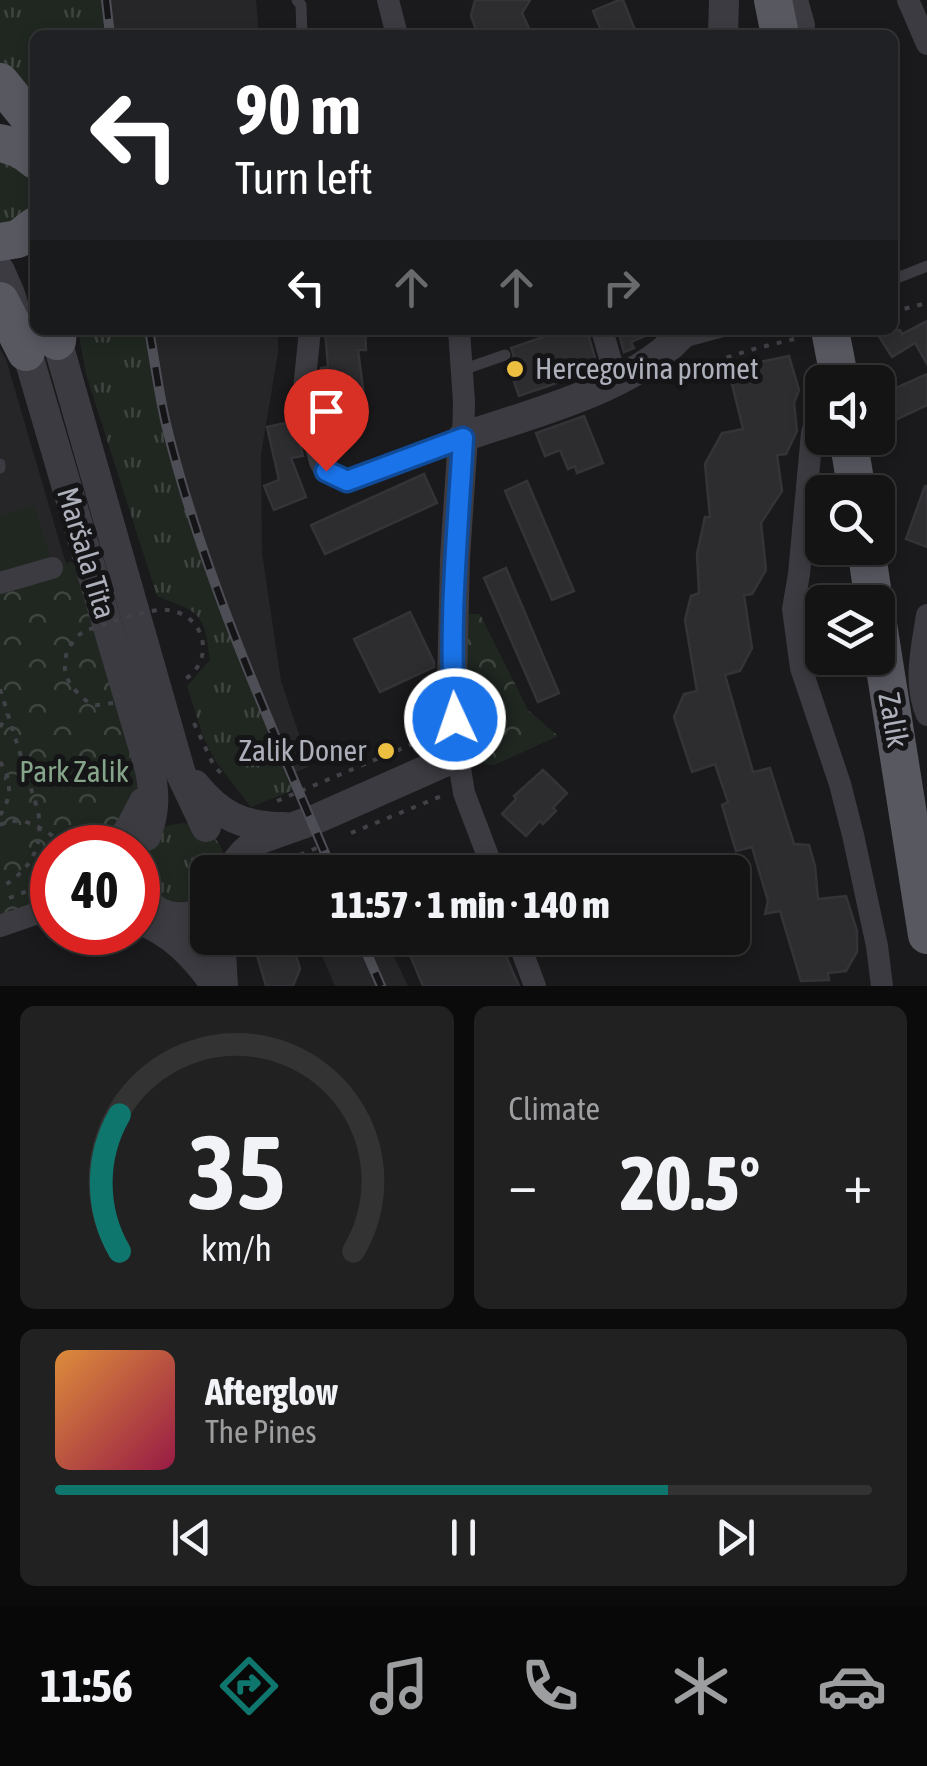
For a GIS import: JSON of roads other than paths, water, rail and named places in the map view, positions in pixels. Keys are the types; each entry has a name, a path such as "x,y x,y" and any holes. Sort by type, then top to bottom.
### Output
{"main road":[{"path":"774,0 792,30"},
{"path":"0,82 17,139"},
{"path":"0,301 30,324"},
{"path":"818,335 833,365"},
{"name":"Zalik","path":"887,675 922,877 927,935"}],"street":[{"path":"388,0 396,30"},
{"path":"723,30 724,0"},
{"path":"792,30 797,0"},
{"path":"908,0 927,44"},
{"name":"Maršala Tita","path":"0,270 10,294 30,317"},
{"path":"309,335 304,389 315,444 326,471 347,481 627,376 678,338"},
{"path":"458,335 464,402 453,665 458,756 464,794 487,855"},
{"path":"605,335 627,376"},
{"name":"Maršala Tita","path":"49,338 164,768 193,802 228,855"},
{"path":"810,455 792,609 801,668 854,835 882,986"},
{"path":"0,583 52,568"},
{"path":"927,615 918,670 927,714"},
{"path":"244,855 260,839 316,819 458,756"},
{"path":"131,825 164,768 221,812 244,824 292,827"},
{"name":"Maršala Tita","path":"149,825 164,768"},
{"path":"160,826 191,822 210,830 260,839"},
{"path":"258,855 292,827"},
{"path":"160,912 190,917"},
{"path":"0,926 30,916"},
{"path":"160,916 188,934 216,973"},
{"path":"523,955 535,986"}],"lane":[{"path":"297,0 301,5 302,30"},
{"path":"898,278 927,266"},
{"path":"462,370 506,355"}],"railway":[{"path":"106,0 109,30"},
{"path":"150,335 167,428 200,542 241,653 326,855"},
{"path":"367,955 381,986"}],"place":[{"name":"Hercegovina promet","path":"515,369"},
{"name":"Zalik Doner","path":"386,751"}],"park label":[{"name":"Park Zalik","path":"74,772"}]}
